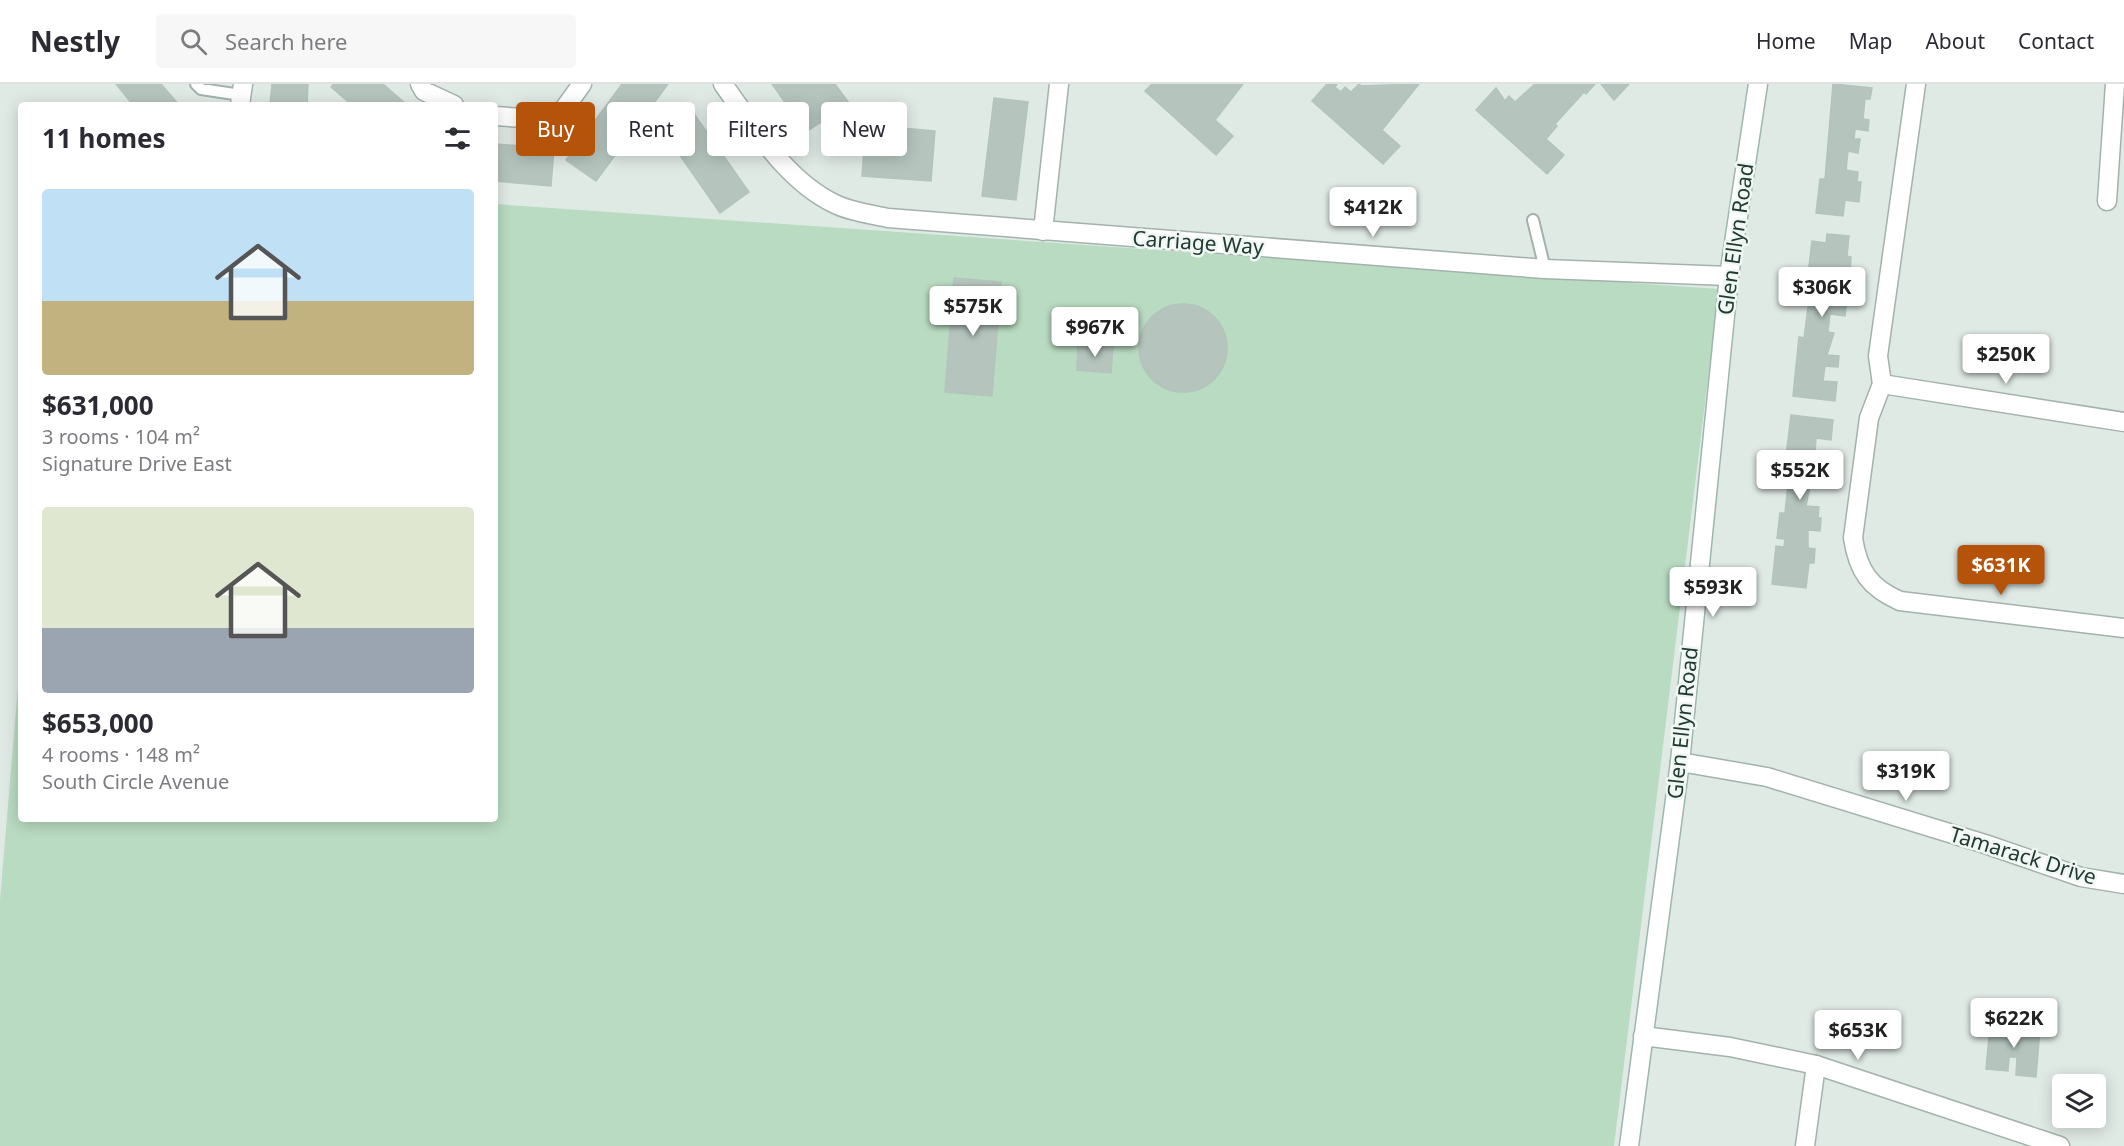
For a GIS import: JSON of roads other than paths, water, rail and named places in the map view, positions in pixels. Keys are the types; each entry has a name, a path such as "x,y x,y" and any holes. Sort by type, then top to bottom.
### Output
{"street":[{"path":"420,84 424,91 448,102"},
{"path":"498,116 538,119 558,117 582,84"},
{"name":"Carriage Way","path":"723,84 774,154 799,179 835,204 888,218 1545,269 1729,276"},
{"path":"1043,231 1059,84"},
{"name":"Glen Ellyn Road","path":"1629,1146 1680,762 1729,276 1758,84"},
{"path":"1916,84 1878,356 1882,384 1869,418 1853,538 1856,557 1871,584 1894,599 1918,605 2124,628"},
{"path":"2107,201 2115,84"},
{"path":"1882,384 2124,422"},
{"name":"Tamarack Drive","path":"1680,762 1767,777 1985,844 2081,877 2124,884"},
{"path":"1643,1036 1730,1047 1815,1065 2060,1146"},
{"path":"1805,1146 1815,1065"}],"lane":[{"path":"196,84 201,89 242,95"},
{"path":"1533,220 1545,269"}]}
